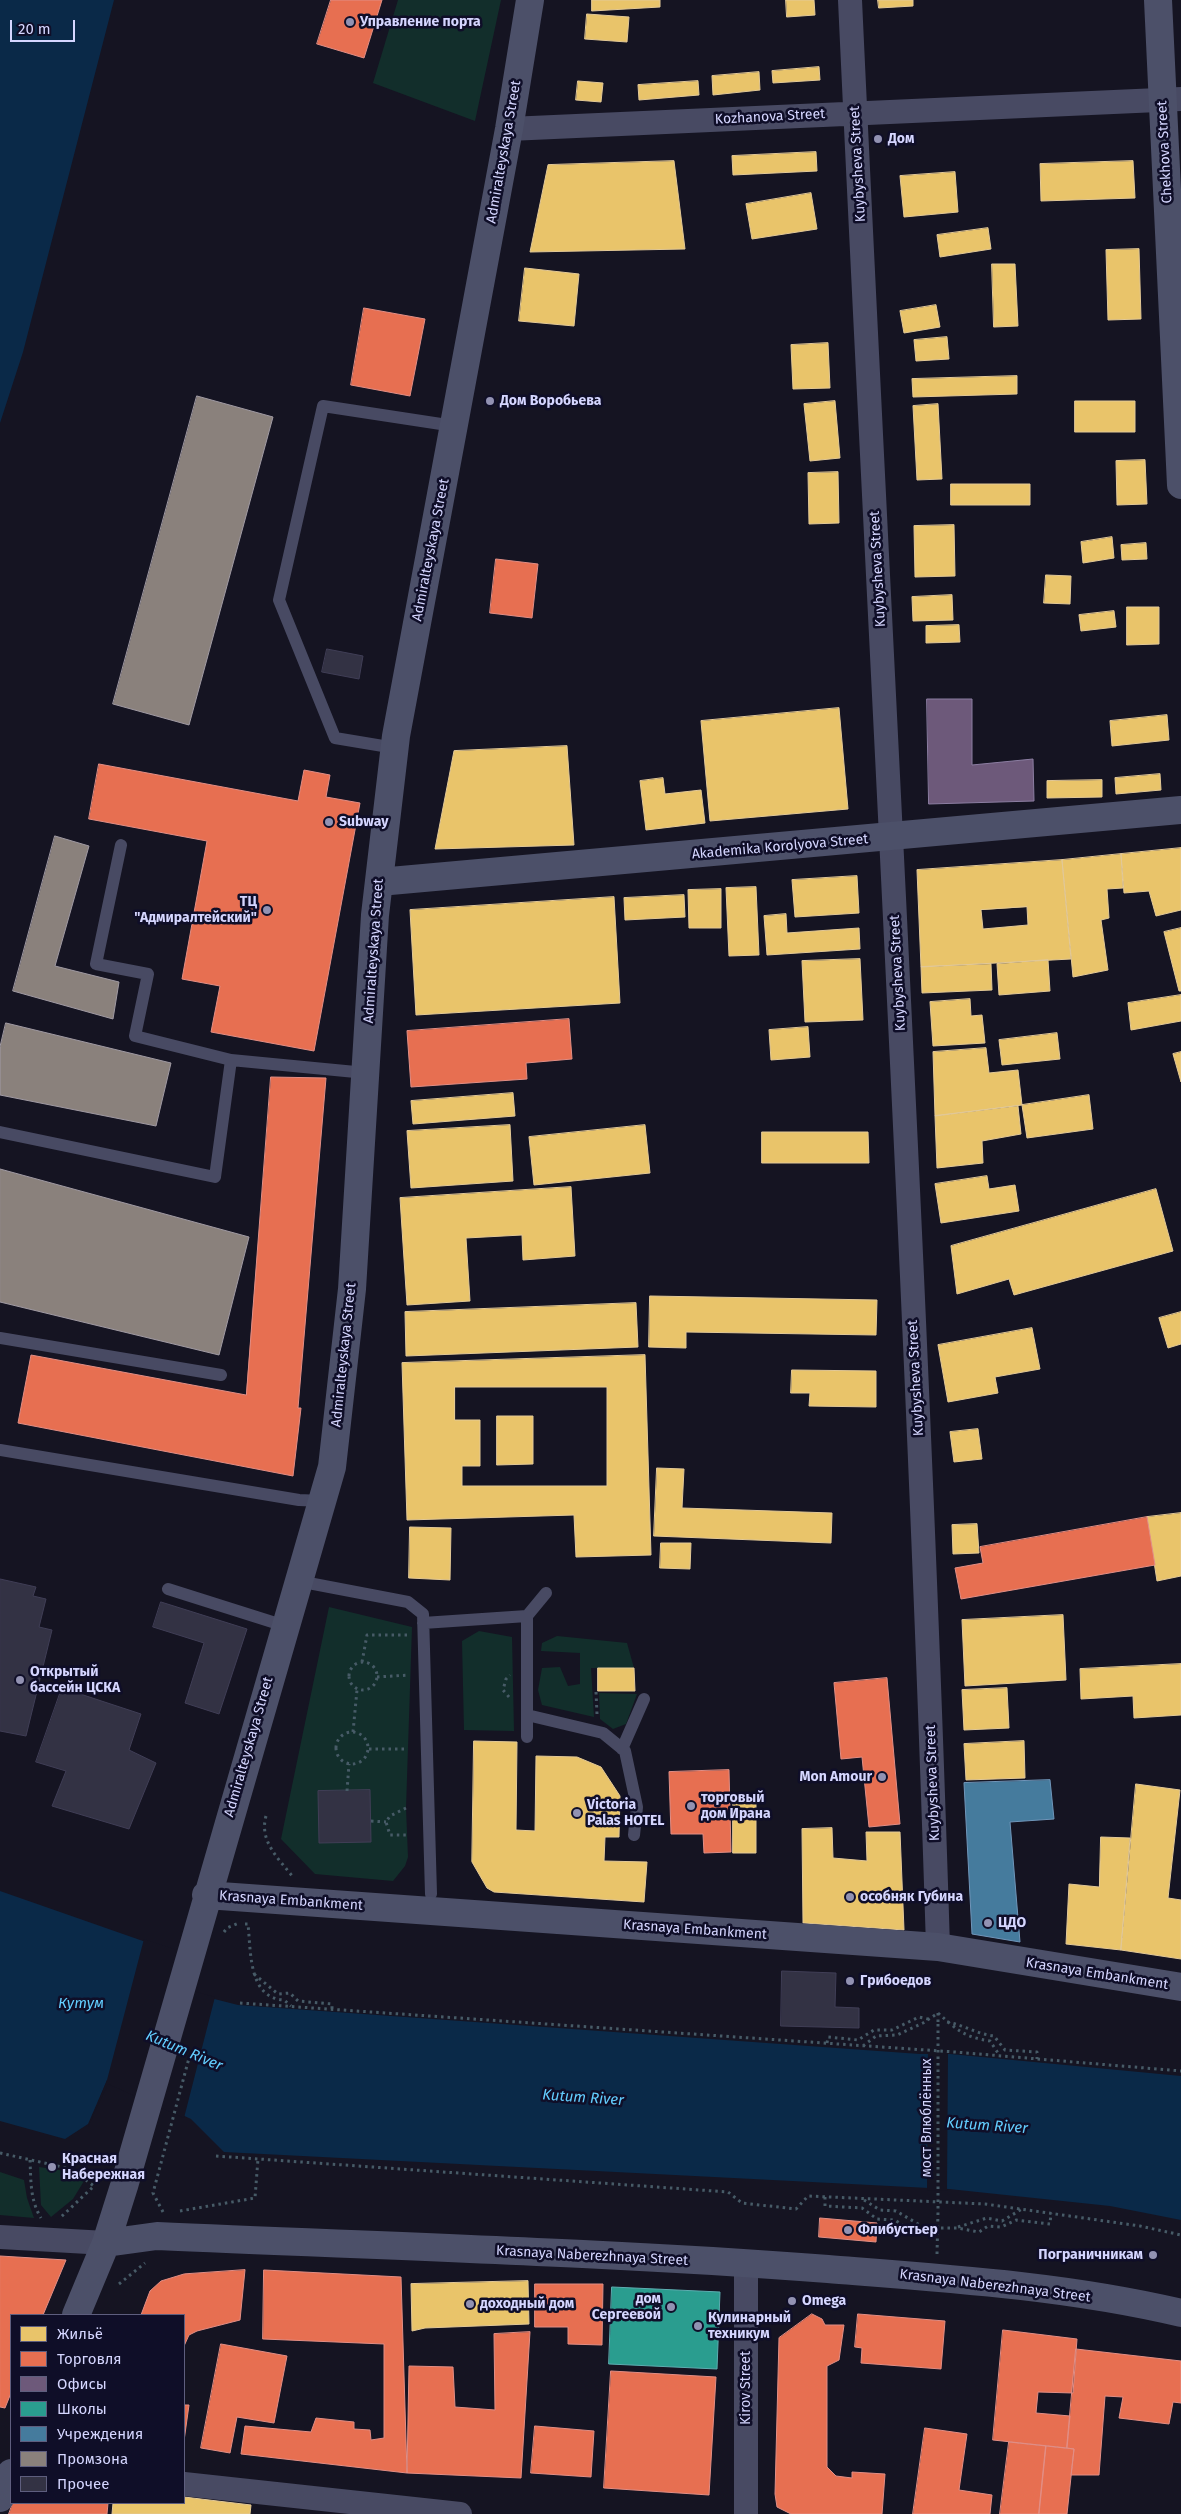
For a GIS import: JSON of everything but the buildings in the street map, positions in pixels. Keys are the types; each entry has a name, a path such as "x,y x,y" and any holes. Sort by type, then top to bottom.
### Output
{"main road":[{"name":"Admiralteyskaya Street","path":"106,2243 209,1932 206,1895 332,1467 352,1289 379,882 395,748 509,129 530,0"},
{"name":"Chekhova Street","path":"1158,0 1172,100 1181,484"},
{"name":"Akademika Korolyova Street","path":"379,882 891,838 1181,810"},
{"name":"Krasnaya Embankment","path":"206,1895 938,1947 1181,1987"},
{"name":"Krasnaya Naberezhnaya Street","path":"106,2243 157,2236 746,2263 936,2277 1140,2303 1181,2312"},
{"path":"76,2314 106,2243"},
{"path":"0,2498 10,2475"}],"street":[{"name":"Kuybysheva Street","path":"850,0 891,838 930,1707 938,1947"},
{"name":"Kozhanova Street","path":"509,129 1172,100"},
{"name":"Krasnaya Naberezhnaya Street","path":"0,2237 106,2243"},
{"name":"Kirov Street","path":"746,2263 746,2514"},
{"path":"185,2484 460,2514"}],"lane":[{"path":"395,748 335,738 279,600 323,406 454,426"},
{"path":"121,845 96,964 148,974 136,1036 230,1060 366,1073"},
{"path":"0,1132 215,1177 230,1060"},
{"path":"0,1338 221,1375"},
{"path":"0,1450 299,1500 322,1501"},
{"path":"298,1582 408,1602 423,1614 431,1894"},
{"path":"168,1589 285,1626"},
{"path":"527,1737 527,1616 546,1593"},
{"path":"423,1623 527,1616"},
{"path":"622,1749 644,1699"},
{"path":"527,1715 603,1732 625,1751 637,1807 634,1835"}],"path":[{"path":"362,1662 367,1635 412,1635"},
{"path":"362,1662 374,1668 377,1677 373,1687 368,1690 357,1690 350,1683 349,1674 353,1666 362,1662"},
{"path":"513,1673 506,1679 503,1690 513,1701"},
{"path":"377,1677 411,1675"},
{"path":"353,1732 357,1690"},
{"path":"596,1692 597,1718"},
{"path":"353,1732 362,1736 369,1749 366,1757 361,1762 349,1764 340,1759 336,1749 339,1739 353,1732"},
{"path":"369,1749 408,1749"},
{"path":"347,1791 349,1764"},
{"path":"386,1822 390,1816 406,1808"},
{"path":"266,1816 263,1826 270,1848 294,1878"},
{"path":"371,1822 386,1822"},
{"path":"386,1822 390,1835 407,1835"},
{"path":"209,1932 227,1928 236,1923 248,1924 254,1974 258,1986 275,1999 284,2000 291,2007"},
{"path":"254,1974 278,1994 290,1993 298,2002 332,2004 332,2010"},
{"path":"240,2003 863,2046 1181,2071"},
{"path":"863,2046 876,2036 897,2035 938,2012 947,2022 970,2038 990,2041 1000,2056"},
{"name":"мост Влюблённых","path":"936,2277 938,2228 938,2012"},
{"path":"827,2044 828,2037 858,2040 874,2030 892,2030 919,2017 928,2019"},
{"path":"947,2022 964,2025 980,2034 994,2036 1005,2050 1037,2052 1037,2059"},
{"path":"164,2214 153,2193 191,2050"},
{"path":"0,2153 71,2169 94,2186 55,2223"},
{"path":"216,2156 728,2192 742,2203 796,2209 808,2196 985,2204 1140,2226 1181,2236"},
{"path":"173,2212 255,2198 258,2159"},
{"path":"30,2160 35,2208 44,2223 35,2223"},
{"path":"825,2197 825,2206 862,2208 877,2219 895,2220 908,2228 957,2228 979,2232 988,2226 1001,2227 1016,2220 1050,2224 1051,2214"},
{"path":"863,2199 880,2210 896,2210 925,2228"},
{"path":"957,2228 987,2218 1002,2220 1022,2210"},
{"path":"119,2284 149,2260"}],"green space":[{"path":"398,0 501,0 475,121 373,83"},
{"path":"329,1607 412,1627 406,1808 408,1857 405,1866 393,1881 315,1874 281,1839"},
{"path":"479,1631 512,1637 514,1731 464,1730 462,1641"},
{"path":"557,1636 627,1643 634,1668 591,1668 594,1717 542,1705 538,1690 542,1668 560,1667 568,1686 580,1684 580,1653 541,1651 542,1643"},
{"path":"599,1693 637,1694 626,1724 613,1729 600,1719"},
{"path":"39,2167 66,2171 84,2181 73,2199 51,2217 41,2205"},
{"path":"0,2172 24,2180 27,2198 34,2218 0,2215"}],"water":[{"path":"0,0 114,0 23,352 0,423"},
{"name":"Кутум","path":"0,1891 183,1955 175,1989 238,2005 920,2054 950,2054 1181,2076 1181,2220 1110,2206 949,2189 224,2152 191,2119 107,2080 88,2124 65,2139 0,2121"}],"pier":[{"path":"144,1939 183,1952 178,1987 215,1997 184,2118 108,2084 88,2127 107,2080"},
{"path":"928,2051 948,2052 947,2191 927,2190"}],"place":[{"name":"Управление порта","path":"350,22"},
{"name":"Дом","path":"878,139"},
{"name":"Дом Воробьева","path":"490,401"},
{"name":"Subway","path":"329,822"},
{"name":"ТЦ \"Адмиралтейский\"","path":"267,910"},
{"name":"Открытый бассейн ЦСКА","path":"20,1680"},
{"name":"Mon Amour","path":"882,1777"},
{"name":"торговый дом Ирана","path":"691,1806"},
{"name":"Victoria Palas HOTEL","path":"577,1813"},
{"name":"особняк Губина","path":"850,1897"},
{"name":"ЦДО","path":"988,1923"},
{"name":"Грибоедов","path":"850,1981"},
{"name":"Красная Набережная","path":"52,2167"},
{"name":"Флибустьер","path":"848,2230"},
{"name":"Пограничникам","path":"1153,2255"},
{"name":"Omega","path":"792,2301"},
{"name":"доходный дом","path":"470,2304"},
{"name":"дом Сергеевой","path":"671,2307"},
{"name":"Кулинарный техникум","path":"698,2326"}],"water label":[{"name":"Kutum River","path":"184,2051"},
{"name":"Kutum River","path":"583,2098"},
{"name":"Kutum River","path":"987,2126"}]}
